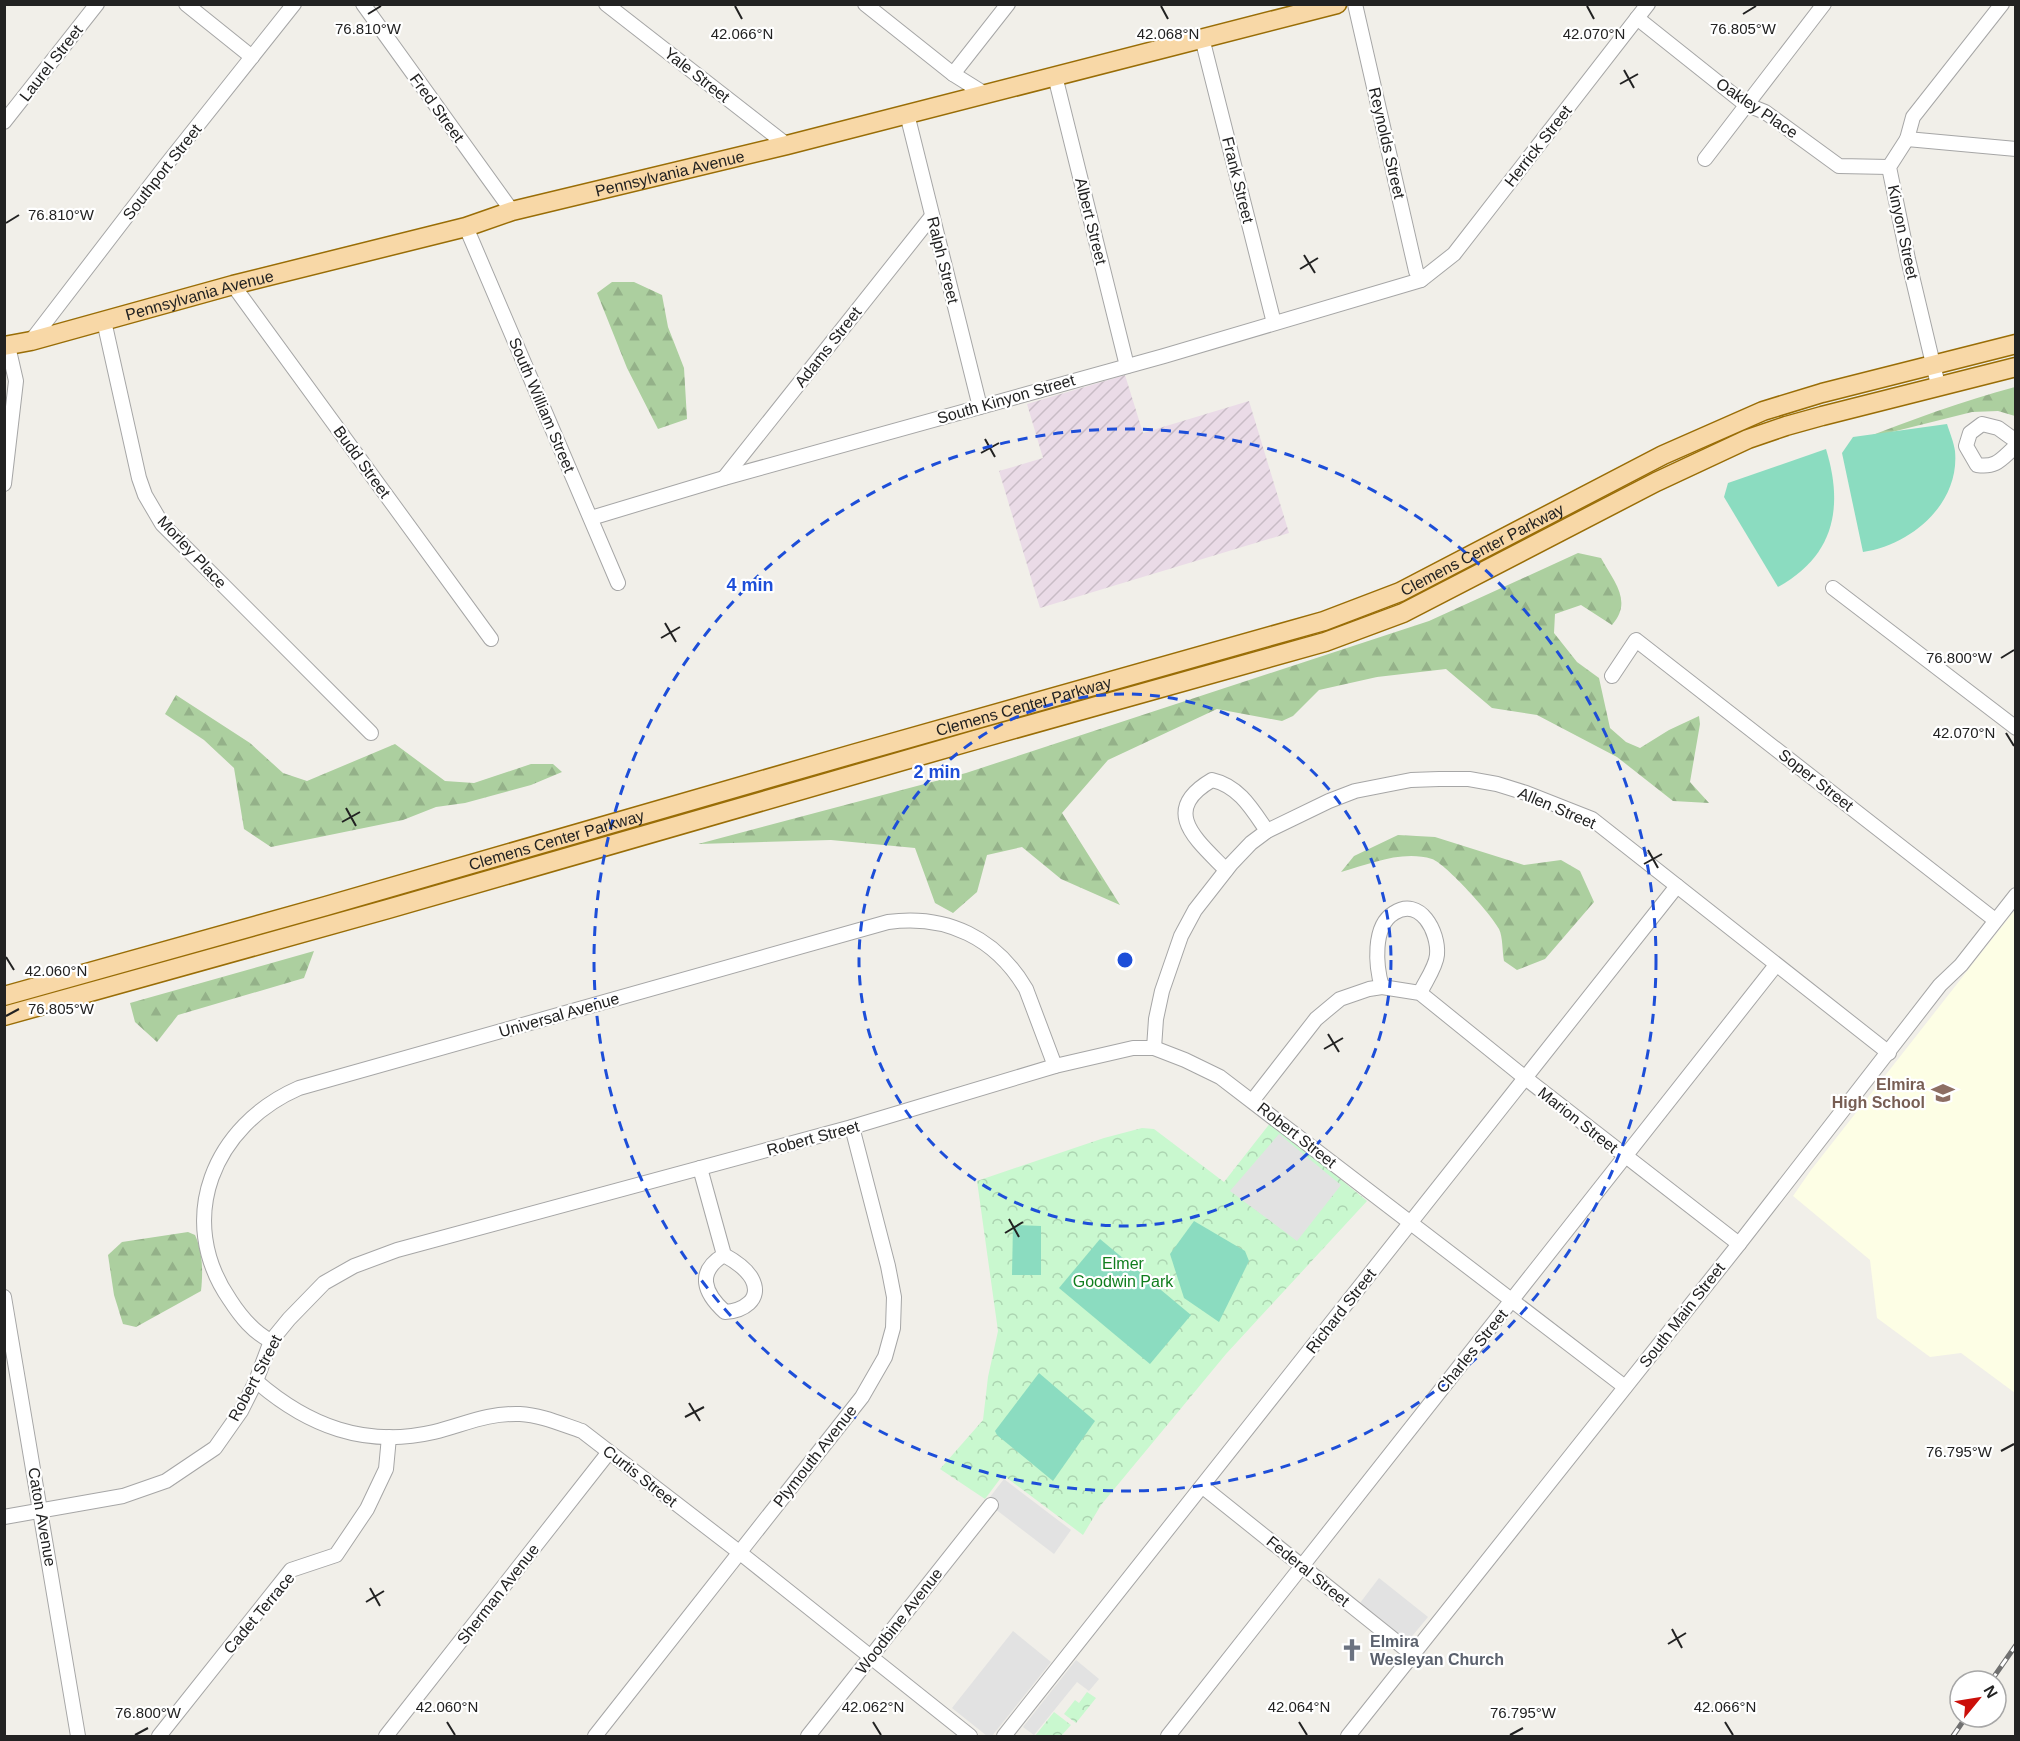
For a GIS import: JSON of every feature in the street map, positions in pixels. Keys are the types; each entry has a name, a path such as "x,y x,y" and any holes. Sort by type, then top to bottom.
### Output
{"main road":[{"name":"Pennsylvania Avenue","path":"6,346 233,285 466,227 512,211 787,145 1337,4"},
{"name":"Clemens Center Parkway","path":"4,996 1324,621 1400,592 1663,455 1763,411 1822,393 2016,344"},
{"name":"Clemens Center Parkway","path":"4,1016 366,916 1325,642 1403,613 1656,483 1748,439 1786,426 1938,385 2016,367"}],"street":[{"name":"Laurel Street","path":"4,122 97,4"},
{"path":"186,4 252,57"},
{"name":"Southport Street","path":"31,341 166,165 294,4"},
{"name":"Fred Street","path":"363,4 512,211"},
{"name":"Yale Street","path":"606,4 787,145"},
{"path":"865,4 953,74 985,94"},
{"path":"953,74 1008,4"},
{"name":"Reynolds Street","path":"1355,4 1416,271 1421,280"},
{"name":"Herrick Street","path":"1421,280 1454,254 1648,4"},
{"path":"1705,159 1824,4"},
{"name":"Kinyon Street","path":"1938,385 1889,167 1907,139 1913,117 2002,4"},
{"name":"Oakley Place","path":"1637,18 1745,104 1765,112 1839,166 1889,167"},
{"name":"Frank Street","path":"1202,38 1274,323"},
{"name":"Albert Street","path":"1056,76 1127,366"},
{"name":"Ralph Street","path":"907,114 980,407"},
{"path":"1907,139 2016,148"},
{"name":"Adams Street","path":"724,478 932,216"},
{"name":"South William Street","path":"466,227 618,583"},
{"name":"South Kinyon Street","path":"591,518 1421,280"},
{"name":"Budd Street","path":"233,285 491,639"},
{"name":"Morley Place","path":"104,321 139,478 145,495 162,524 370,733"},
{"path":"4,484 16,381 6,346"},
{"path":"2016,441 1998,428 1982,424 1971,433 1966,446 1977,465 1988,467 1995,465 2016,446"},
{"path":"1833,588 2016,728"},
{"name":"Soper Street","path":"1612,676 1636,640 1995,920"},
{"name":"Allen Street","path":"1154,1048 1156,1019 1162,991 1177,945 1195,910 1226,870 1266,831 1355,791 1411,780 1470,779 1526,793 1592,819 1889,1053"},
{"path":"1226,870 1200,843 1185,822 1190,796 1212,780 1225,783 1238,791 1254,810 1266,831"},
{"name":"Richard Street","path":"1004,1737 1677,886"},
{"name":"South Main Street","path":"1348,1737 1739,1244 1940,985 1961,965 2016,895"},
{"path":"1382,987 1377,955 1380,931 1392,914 1402,910 1416,911 1429,920 1437,939 1437,957 1420,993"},
{"name":"Universal Avenue","path":"272,1341 259,1335 222,1289 207,1247 205,1232 207,1196 219,1158 236,1133 269,1103 299,1088 888,922 915,920 955,927 980,939 1001,956 1026,989 1056,1066"},
{"name":"Charles Street","path":"1168,1737 1776,965"},
{"name":"Marion Street","path":"1253,1101 1316,1019 1340,999 1369,988 1382,987 1420,993 1624,1156 1739,1244"},
{"name":"Robert Street","path":"4,1517 123,1496 166,1481 215,1448 241,1411 272,1341 289,1319 324,1283 354,1266 397,1250 852,1127 1056,1066 1133,1048 1154,1048 1220,1077 1625,1387"},
{"name":"Plymouth Avenue","path":"595,1737 862,1397 879,1370 892,1328 894,1297 852,1127"},
{"path":"700,1168 724,1255"},
{"name":"Caton Avenue","path":"4,1297 42,1512 78,1737"},
{"name":"Curtis Street","path":"256,1381 287,1406 322,1424 359,1435 389,1437 417,1435 487,1416 518,1414 551,1420 582,1431 739,1552 970,1737"},
{"name":"Cadet Terrace","path":"159,1737 291,1570 336,1555 367,1509 386,1469 389,1437"},
{"name":"Sherman Avenue","path":"386,1737 609,1452"},
{"name":"Federal Street","path":"1203,1487 1413,1655"},
{"name":"Woodbine Avenue","path":"808,1737 991,1505"}],"shaded area":[{"path":"1125,375 1143,433 1249,401 1289,533 1040,608 999,471 1043,458 1027,404"},
{"name":"Elmira High School","path":"2015,910 2015,1393 1961,1353 1930,1357 1877,1318 1870,1260 1793,1196"},
{"path":"1279,1134 1341,1185 1297,1241 1230,1191"},
{"path":"1004,1479 1071,1530 1054,1554 986,1502"},
{"path":"1379,1578 1428,1617 1408,1641 1360,1603"},
{"path":"1013,1631 1051,1662 992,1736 987,1736 952,1708"},
{"path":"1076,1660 1099,1679 1089,1691 1077,1682 1034,1735 1023,1727"}],"green space":[{"path":"612,282 634,282 662,295 668,327 684,368 687,419 658,429 627,368 597,293"},
{"path":"2015,387 2015,416 1998,411 1972,412 1860,440 1937,411"},
{"path":"1947,424 1955,451 1954,470 1941,504 1915,531 1881,548 1863,552 1842,453 1853,437"},
{"path":"1826,449 1834,491 1830,528 1823,545 1812,561 1797,575 1778,587 1724,497 1728,483"},
{"path":"1578,553 1601,558 1616,583 1621,608 1612,625 1581,605 1555,614 1554,633 1577,662 1599,678 1610,728 1626,742 1640,748 1669,730 1699,716 1700,724 1690,782 1709,803 1673,801 1617,757 1537,715 1492,708 1446,669 1377,677 1319,690 1293,716 1282,721 1217,709 1108,760 1062,813 1120,905 1061,879 1022,847 987,855 977,892 953,913 935,903 915,848 831,840 698,844 966,773 1429,621"},
{"path":"176,695 250,743 283,773 307,781 395,744 445,781 474,783 531,764 553,764 562,772 531,785 465,803 436,807 403,820 271,847 244,829 234,768 204,740 165,714"},
{"path":"1398,835 1435,837 1524,865 1561,860 1580,871 1594,902 1545,959 1517,970 1504,961 1501,936 1495,922 1458,880 1432,859 1398,857 1341,872 1354,856"},
{"path":"314,951 304,978 178,1015 157,1042 135,1022 130,1003"},
{"name":"Elmer Goodwin Park","path":"1271,1122 1367,1201 1226,1354 1101,1505 1083,1535 1003,1475 985,1499 940,1469 983,1420 988,1377 998,1331 977,1181 1104,1138 1142,1128 1154,1129 1224,1182"},
{"path":"1194,1221 1245,1251 1249,1261 1219,1322 1184,1298 1170,1254"},
{"path":"1013,1225 1041,1226 1041,1275 1012,1275"},
{"path":"188,1232 195,1235 200,1248 201,1291 136,1327 123,1324 114,1295 108,1255 122,1242"},
{"path":"1100,1239 1191,1315 1150,1364 1059,1288"},
{"path":"1039,1373 1095,1421 1053,1481 995,1431"},
{"path":"1087,1692 1096,1698 1076,1723 1064,1714 1075,1700 1079,1703"},
{"path":"1054,1712 1071,1725 1061,1736 1035,1736"}],"railway":[{"path":"1999,1669 2016,1645"},
{"path":"1953,1736 1958,1729"}],"place":[{"name":"Elmira High School","path":"1943,1093"},
{"name":"Elmira Wesleyan Church","path":"1352,1650"}]}
